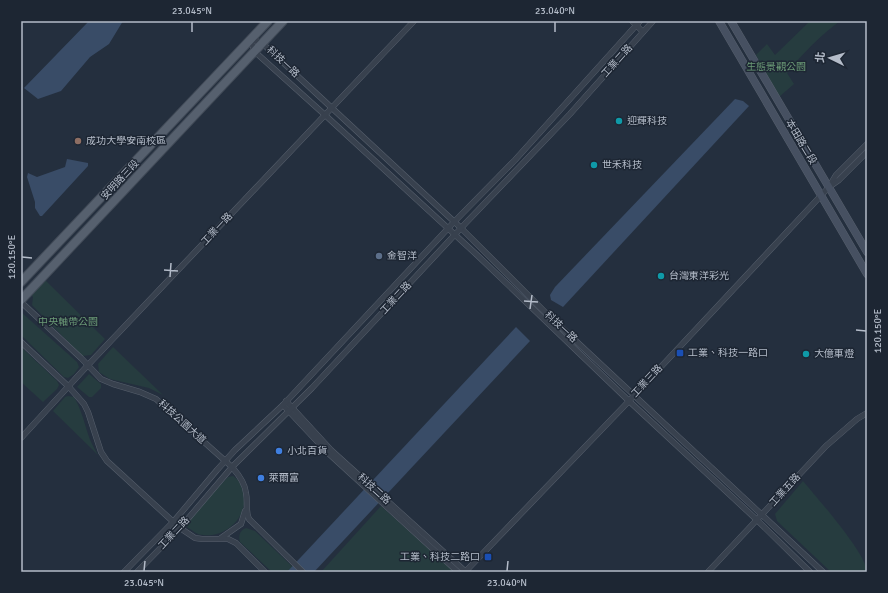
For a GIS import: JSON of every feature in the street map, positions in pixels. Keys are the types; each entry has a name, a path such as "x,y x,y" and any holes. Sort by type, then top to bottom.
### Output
{"main road":[{"name":"安明路三段","path":"21,282 268,21"},
{"name":"安明路三段","path":"21,301 283,21"}],"street":[{"name":"工業一路","path":"21,438 88,365 414,21"},
{"path":"632,21 638,23 643,32"},
{"name":"工業二路","path":"137,572 180,528 232,467 291,410 570,114 653,21"},
{"name":"本田路二段","path":"719,21 867,274"},
{"name":"本田路二段","path":"731,21 867,252"},
{"name":"工業二路","path":"124,572 174,521 225,461 284,403 448,228 515,160 638,23"},
{"name":"科技一路","path":"251,39 262,43 332,107 461,228 546,312 823,572"},
{"name":"科技一路","path":"251,39 254,51 325,114 448,228 810,572"},
{"name":"工業三路","path":"465,572 629,401 821,196 836,175 867,144"},
{"name":"工業三路","path":"828,187 838,180 867,152"},
{"name":"科技公園大道","path":"21,301 101,378 156,398 232,467 244,485 247,502 246,512 249,520 302,572"},
{"path":"21,342 69,387 84,404 101,452 107,461 180,528 195,538 220,538 228,539 236,543 265,572"},
{"name":"科技二路","path":"284,403 331,450 465,572"},
{"name":"科技二路","path":"291,410 328,453 458,572"},
{"name":"工業五路","path":"708,572 826,446 857,419 867,414"},
{"name":"科技公園大道","path":"220,538 241,524 244,519 247,502"}],"green space":[{"name":"生態景觀公園","path":"810,21 840,21 825,33 787,73 794,84 779,97 756,55 767,44 775,55"},
{"name":"中央軸帶公園","path":"45,280 105,339 91,355 82,356 32,305 33,297 31,295"},
{"name":"中央軸帶公園","path":"21,312 77,362 79,367 74,374 68,378 64,377 21,335"},
{"name":"中央軸帶公園","path":"21,347 57,381 59,385 57,389 43,402 21,382"},
{"name":"中央軸帶公園","path":"113,347 163,395 149,388 110,379 99,372 98,364"},
{"path":"89,374 101,384 101,388 92,397 89,397 77,387"},
{"path":"65,397 74,397 90,439 98,455 53,411"},
{"path":"233,476 238,480 242,488 244,502 242,511 235,523 224,531 210,535 199,534 187,527 186,524 188,520 228,477"},
{"path":"803,481 850,540 865,564 867,572 831,572 777,521 775,514"},
{"path":"381,506 452,570 452,572 321,572"},
{"path":"246,528 255,531 298,572 272,572 240,542 240,534 242,530"}],"water":[{"path":"89,21 123,21 109,44 90,57 61,91 38,99 24,88"},
{"path":"735,99 743,101 749,106 563,307 551,300 550,295 555,287"},
{"path":"67,159 88,163 88,166 42,216 40,216 35,208 35,202 27,177 28,173 37,177 65,167"},
{"path":"516,327 530,341 314,572 287,572"}],"place":[{"name":"迎輝科技","path":"619,121"},
{"name":"成功大學安南校區","path":"78,141"},
{"name":"世禾科技","path":"594,165"},
{"name":"金智洋","path":"379,256"},
{"name":"台灣東洋彩光","path":"661,276"},
{"name":"工業、科技一路口","path":"680,353"},
{"name":"大億車燈","path":"806,354"},
{"name":"小北百貨","path":"279,451"},
{"name":"萊爾富","path":"261,478"},
{"name":"工業、科技二路口","path":"488,557"}]}
